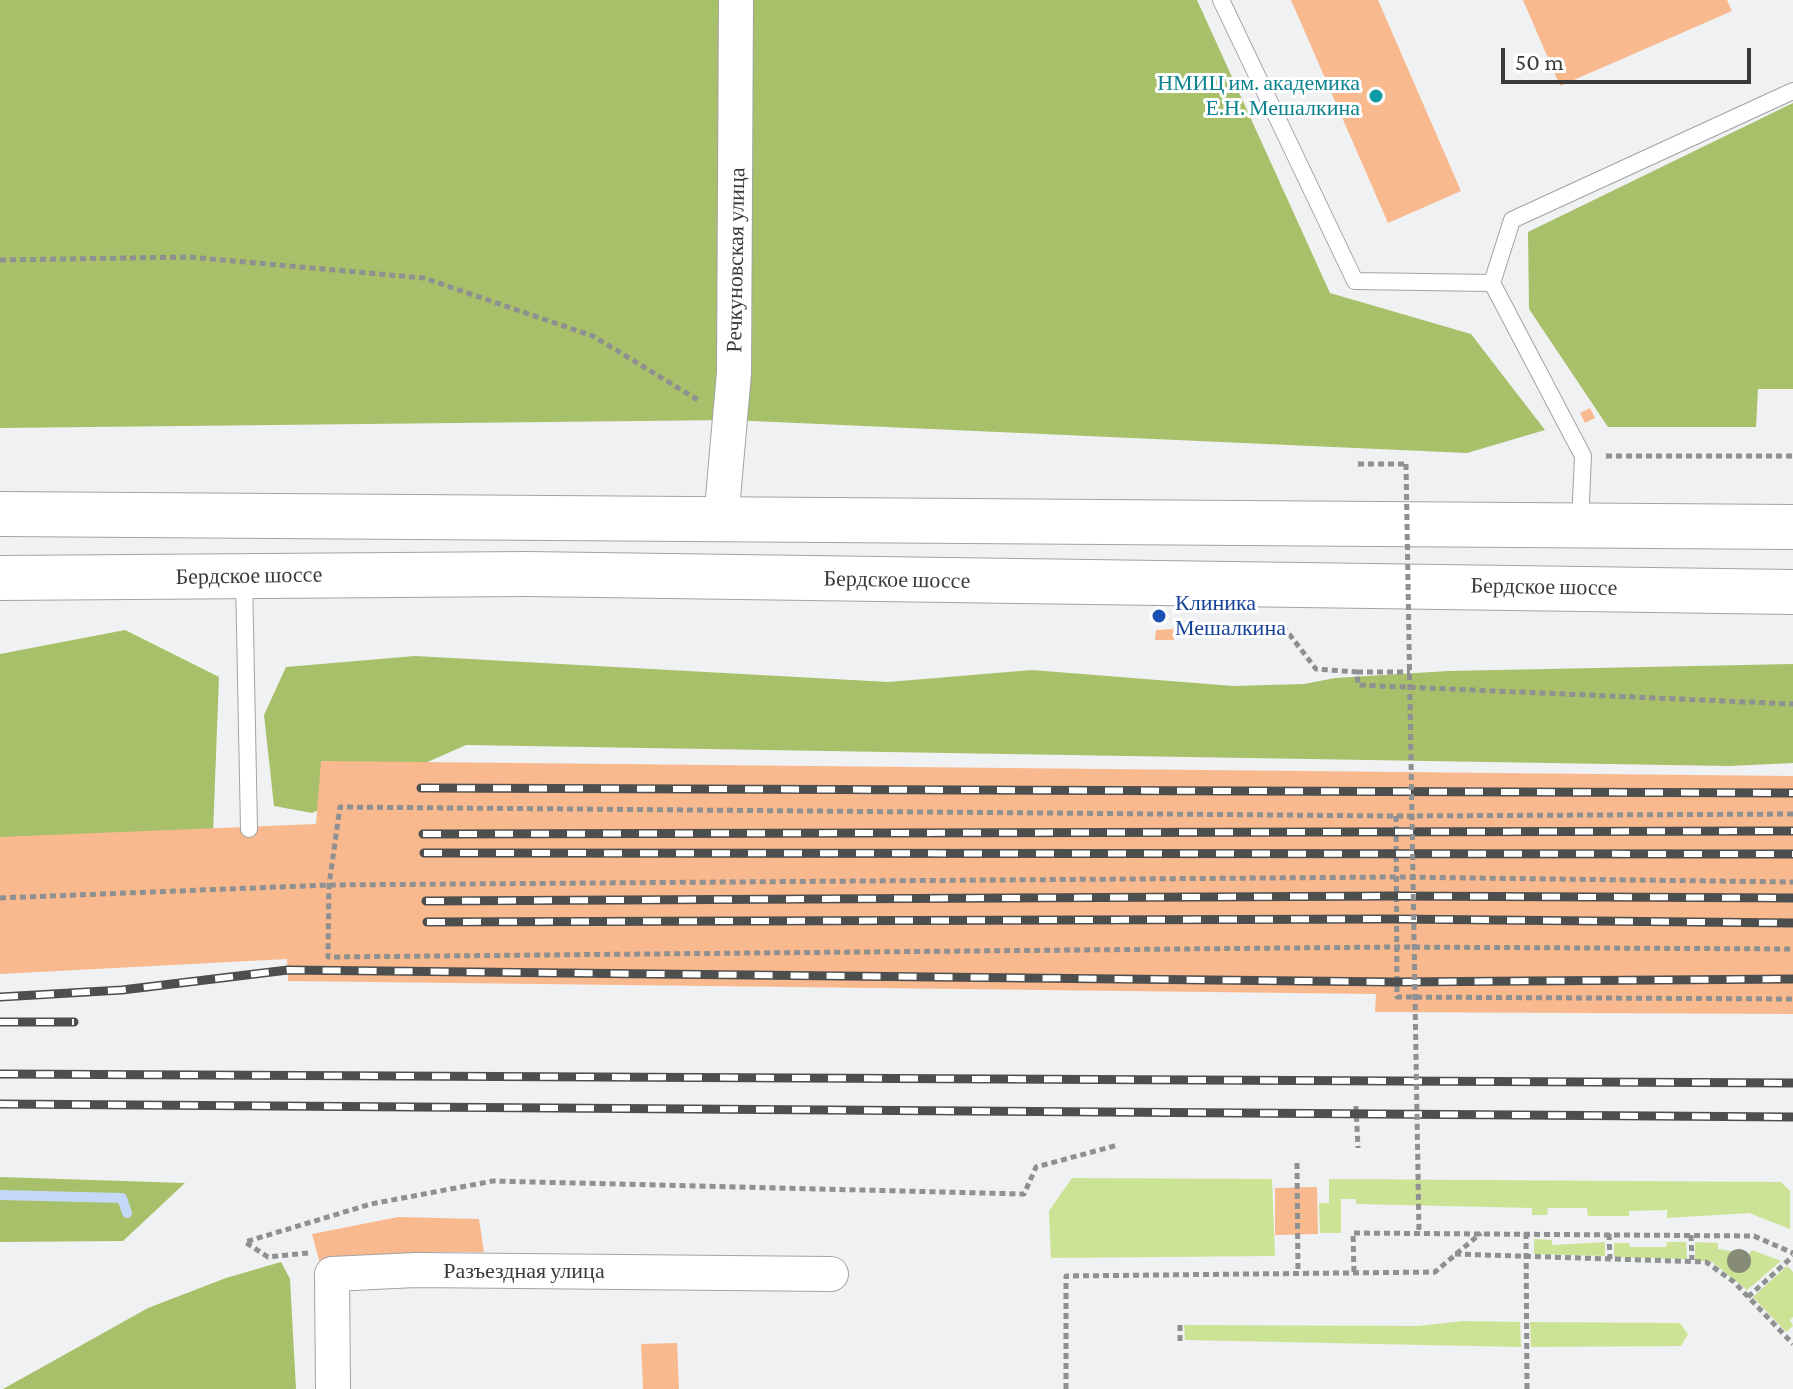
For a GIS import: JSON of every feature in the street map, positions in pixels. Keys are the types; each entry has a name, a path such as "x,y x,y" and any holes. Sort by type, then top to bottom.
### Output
{"highway":[{"path":"0,514 1793,527"},
{"name":"Бердское шоссе","path":"0,578 527,574 1793,592"}],"street":[{"name":"Речкуновская улица","path":"721,520 734,373 736,0"},
{"name":"Разъездная улица","path":"333,1284 332,1274 416,1270 831,1274"},
{"path":"333,1284 333,1389"}],"lane":[{"path":"1221,0 1355,281 1492,283"},
{"path":"1580,525 1583,456 1492,283 1512,220 1793,91"},
{"path":"244,576 249,829"}],"path":[{"path":"0,260 189,257 424,278 593,336 730,420"},
{"path":"1583,456 1793,456"},
{"path":"1358,464 1406,464 1419,1233"},
{"path":"1271,626 1287,626 1316,669 1410,672"},
{"path":"1357,672 1358,685 1793,704"},
{"path":"1793,814 1396,816 340,807 329,885 328,957 1394,947 1793,949"},
{"path":"1396,816 1394,947 1397,997 1793,999"},
{"path":"0,898 329,885 1396,877 1793,882"},
{"path":"1356,1106 1358,1148"},
{"path":"333,1284 311,1253 268,1257 245,1242 371,1204 493,1181 1024,1194 1036,1167 1118,1145"},
{"path":"1297,1163 1298,1273"},
{"path":"1354,1273 1353,1233 1754,1236 1793,1254 1748,1297"},
{"path":"1066,1389 1066,1276 1435,1272 1481,1233"},
{"path":"1526,1233 1527,1389"},
{"path":"1609,1234 1610,1259"},
{"path":"1691,1235 1692,1260"},
{"path":"1455,1254 1692,1260 1717,1269 1792,1341"},
{"path":"1180,1325 1180,1341"}],"green space":[{"path":"0,0 1197,0 1330,293 1471,334 1545,430 1467,453 730,420 0,428"},
{"path":"1793,103 1793,389 1758,389 1756,427 1608,427 1529,309 1528,232"},
{"path":"125,630 219,677 212,859 0,861 0,654"},
{"path":"415,656 888,682 1032,670 1233,686 1304,684 1335,678 1448,671 1793,664 1793,763 1729,766 466,745 312,813 274,806 264,715 286,667"},
{"path":"0,1177 185,1183 123,1241 0,1242"},
{"path":"1072,1178 1272,1179 1275,1256 1051,1258 1049,1211"},
{"path":"1329,1179 1781,1182 1790,1191 1790,1229 1749,1213 1667,1218 1667,1210 1629,1211 1629,1216 1588,1216 1587,1208 1548,1208 1547,1215 1532,1215 1532,1208 1356,1204 1356,1199 1341,1199 1341,1233 1320,1233 1319,1203 1329,1203"},
{"path":"1534,1239 1552,1240 1552,1245 1605,1242 1605,1256 1534,1254"},
{"path":"1667,1242 1686,1242 1687,1259 1614,1257 1614,1243 1629,1243 1630,1247 1666,1247"},
{"path":"1695,1242 1718,1243 1718,1249 1749,1254 1752,1250 1781,1261 1747,1290 1712,1262 1695,1260"},
{"path":"281,1262 290,1279 296,1389 3,1389 148,1308 226,1278"},
{"path":"1787,1266 1793,1272 1793,1317 1790,1320 1793,1326 1786,1332 1753,1297"},
{"path":"1463,1321 1520,1322 1521,1347 1185,1340 1184,1325 1417,1326"},
{"path":"1530,1322 1680,1323 1688,1334 1681,1346 1531,1347"}],"building":[{"name":"НМИЦ им. академика Е.Н. Мешалкина","path":"1291,0 1378,0 1461,191 1388,223"},
{"path":"1523,0 1727,0 1732,11 1560,86"},
{"path":"1590,408 1595,418 1585,423 1580,413"},
{"path":"1173,629 1174,640 1155,640 1156,630"},
{"path":"321,761 1793,776 1793,1014 1375,1012 1376,994 288,981 287,959 0,974 0,837 316,824"},
{"path":"1317,1187 1318,1234 1275,1235 1275,1188"},
{"path":"398,1217 479,1219 484,1252 438,1252 365,1262 320,1264 312,1234"},
{"path":"677,1343 679,1389 643,1389 641,1344"}],"waterway":[{"path":"0,1195 122,1198 127,1213"}],"railway":[{"path":"421,788 1793,793"},
{"path":"423,834 1793,831"},
{"path":"424,853 1793,854"},
{"path":"426,901 1395,896 1793,898"},
{"path":"427,922 1395,919 1793,923"},
{"path":"0,997 122,990 288,970 1395,982 1793,979"},
{"path":"0,1022 74,1022"},
{"path":"0,1074 1793,1083"},
{"path":"0,1104 1793,1117"}],"place":[{"name":"НМИЦ им. академика Е.Н. Мешалкина","path":"1376,96"},
{"name":"Клиника Мешалкина","path":"1159,616"}]}
